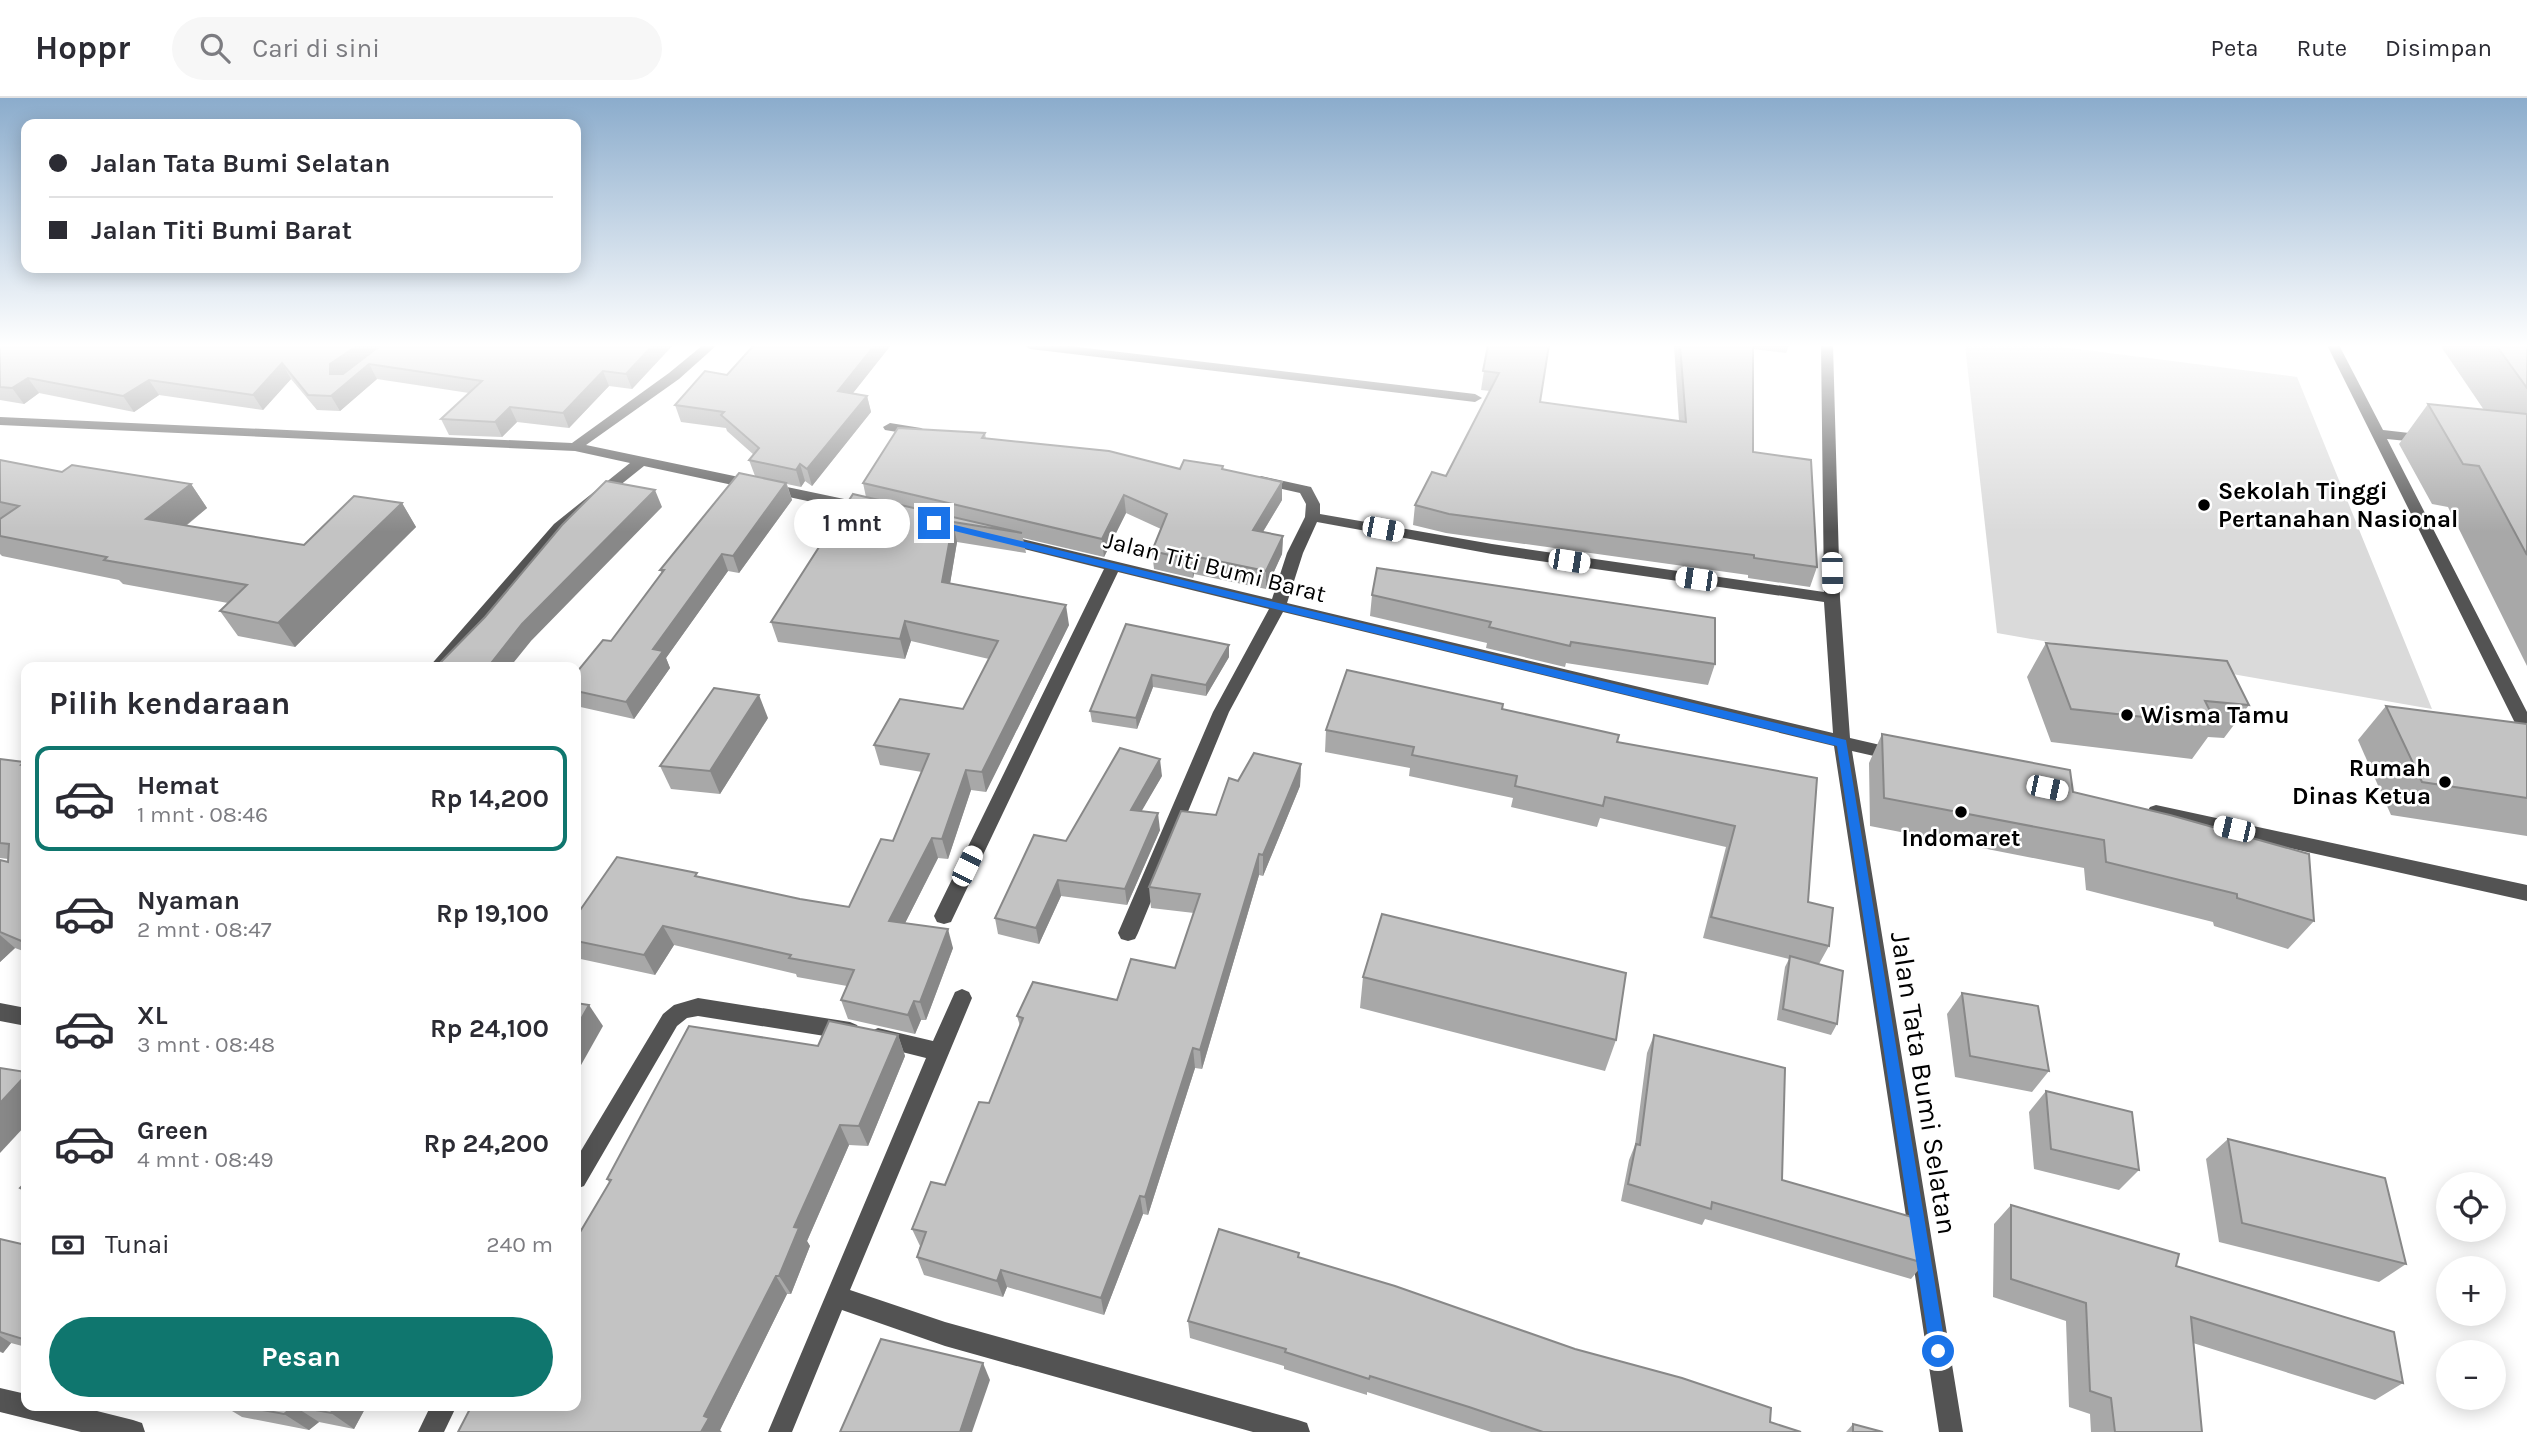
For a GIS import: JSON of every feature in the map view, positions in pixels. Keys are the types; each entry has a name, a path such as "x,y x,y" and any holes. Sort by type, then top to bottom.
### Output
{"street":[{"path":"575,447 630,407"},
{"name":"Jalan Tata Bumi Selatan","path":"1828,407 1832,598 1842,743 1951,1432"},
{"path":"2365,407 2527,729"},
{"path":"0,421 575,447 881,511"},
{"path":"890,427 931,433"},
{"path":"2378,433 2446,441"},
{"path":"441,662 559,527 640,462"},
{"path":"1128,933 1221,712 1278,606 1295,553 1312,517 1314,504 1306,490 1244,477"},
{"path":"1312,517 1492,549 1832,598"},
{"name":"Jalan Titi Bumi Barat","path":"985,535 1914,759"},
{"path":"944,916 1113,566"},
{"path":"2140,809 2527,893"},
{"path":"780,1432 837,1297 878,1188 962,998"},
{"path":"581,1171 670,1020 681,1011 698,1007 814,1024 901,1041 939,1052"},
{"path":"0,1012 21,1016"},
{"path":"837,1297 945,1334 1298,1432"},
{"path":"0,1400 21,1403"},
{"path":"62,1411 133,1432"},
{"path":"430,1432 442,1411"}],"shaded area":[{"path":"1972,407 2309,407 2432,709 1997,633"}],"building":[{"path":"454,407 510,407 495,422 441,419"},
{"path":"512,407 568,407 563,413"},
{"path":"691,407 858,407 807,469 800,464 796,470 749,460 759,448 721,415 724,412"},
{"path":"1481,407 1578,407 1686,422 1685,407 1753,407 1753,452 1811,460 1817,567 1754,558 1754,555 1449,514 1415,505 1432,472 1446,476"},
{"path":"2430,407 2460,407 2527,414 2527,555 2479,466 2463,464"},
{"path":"898,428 985,433 982,438 1109,451 1180,469 1184,460 1223,466 1222,469 1282,482 1253,530 1283,536 1266,571 1193,556 1192,560 1152,551 1167,514 1124,495 1102,539 863,483"},
{"path":"0,460 62,472 72,465 191,484 146,519 304,545 354,496 402,503 278,623 220,611 247,585 104,560 107,557 0,536 0,519 19,506 0,502"},
{"path":"739,473 786,483 733,556 722,554 653,649 663,651 626,702 581,692 581,667 603,640 611,641 664,570 660,570"},
{"path":"606,481 655,490 522,624 492,662 441,662 485,617 562,525"},
{"path":"853,494 1022,533 953,522 942,582 1066,605 982,772 966,770 942,839 932,838 889,921 948,929 920,1002 914,1001 908,1015 841,1000 854,970 789,958 791,955 663,926 644,955 581,942 581,909 617,857 697,873 695,876 800,899 849,907 881,839 893,841 929,754 874,745 900,699 963,709 998,641 905,621 900,639 771,622"},
{"path":"1377,568 1715,618 1715,664 1571,642 1570,646 1489,627 1491,622 1372,595"},
{"path":"1126,624 1229,645 1206,685 1152,675 1136,718 1090,711"},
{"path":"2046,643 2227,661 2249,705 2205,701 2217,725 2071,709"},
{"path":"1347,670 1503,704 1502,709 1619,735 1617,742 1817,778 1808,902 1833,908 1829,946 1711,917 1735,826 1605,797 1603,806 1515,786 1517,776 1412,755 1414,747 1326,730"},
{"path":"714,688 759,695 710,771 660,766"},
{"path":"2386,706 2527,724 2527,798 2422,782"},
{"path":"1882,734 2070,770 2073,792 2170,815 2309,854 2314,921 2237,898 2237,894 2106,862 2104,840 1884,798"},
{"path":"1120,748 1160,759 1131,810 1158,813 1125,889 1058,880 1036,928 995,918 1034,835 1066,841"},
{"path":"1254,753 1301,764 1263,855 1259,854 1200,1050 1193,1048 1145,1197 1140,1196 1101,1298 1001,1270 997,1281 917,1257 926,1232 912,1229 931,1182 945,1185 979,1102 989,1103 1023,1018 1017,1016 1033,982 1117,1000 1131,959 1175,968 1200,894 1149,887 1181,811 1216,815 1229,778 1238,781"},
{"path":"0,759 21,762 21,941 0,932 0,860 8,862 9,844 0,843"},
{"path":"1382,914 1626,973 1616,1040 1363,977"},
{"path":"1790,956 1843,971 1837,1024 1783,1009"},
{"path":"1962,993 2038,1006 2049,1071 1970,1056"},
{"path":"581,1004 589,1005 581,1019"},
{"path":"829,1021 898,1035 859,1126 840,1125 794,1227 799,1228 779,1276 776,1276 704,1416 709,1418 701,1432 458,1432 469,1411 581,1411 581,1231 611,1180 607,1179 689,1026 818,1046"},
{"path":"1654,1035 1785,1068 1782,1180 1919,1219 1924,1263 1712,1202 1711,1209 1628,1184 1636,1144 1640,1145"},
{"path":"0,1068 21,1071 21,1080 0,1103"},
{"path":"2046,1091 2132,1112 2139,1170 2051,1149"},
{"path":"2228,1139 2385,1178 2406,1264 2242,1223"},
{"path":"2011,1205 2179,1254 2176,1266 2394,1332 2403,1383 2191,1317 2202,1432 2115,1432 2111,1398 2090,1391 2086,1303 2011,1279"},
{"path":"1219,1229 1299,1253 1298,1257 1395,1286 1575,1349 1682,1378 1771,1408 1770,1422 1801,1432 1543,1432 1370,1376 1369,1379 1285,1352 1286,1349 1188,1321"},
{"path":"0,1239 21,1244 21,1338 0,1332"},
{"path":"881,1339 983,1363 960,1432 840,1432"},
{"path":"1853,1424 1883,1432 1853,1432"}],"place":[{"name":"Sekolah Tinggi Pertanahan Nasional","path":"2204,505"},
{"name":"Wisma Tamu","path":"2127,715"},
{"name":"Rumah Dinas Ketua","path":"2445,782"},
{"name":"Indomaret","path":"1961,812"}],"route":[{"path":"934,523 1842,743 1938,1351"}]}
